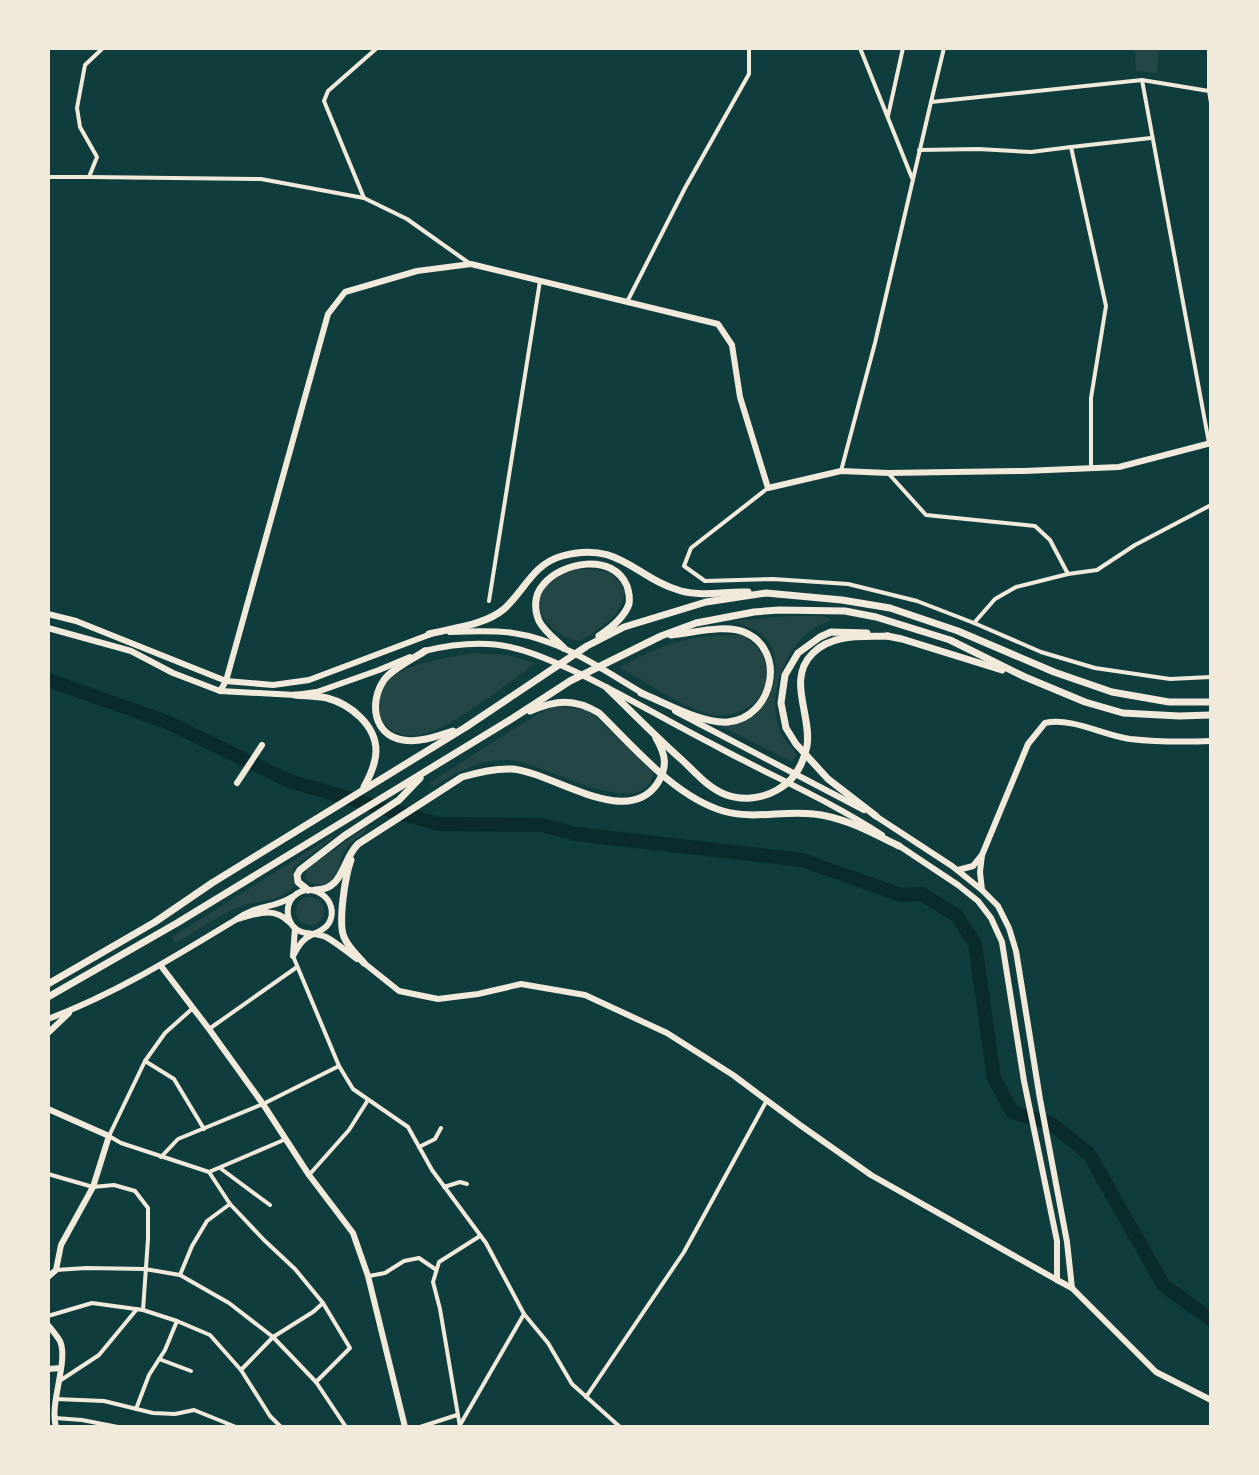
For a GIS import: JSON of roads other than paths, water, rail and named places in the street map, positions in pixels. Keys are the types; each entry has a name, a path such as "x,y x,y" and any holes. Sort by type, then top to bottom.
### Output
{"highway":[{"path":"429,634 486,620 503,610 527,580 549,560 583,552 602,553 619,558 681,591 698,594 766,593 890,608 958,631 1054,672 1112,692 1169,702 1211,702"},
{"path":"48,984 155,922 212,883 466,727 587,646 617,622 628,606 630,597 619,574 608,567 593,564 563,569 539,590 535,600 538,618 564,648"},
{"path":"587,646 624,627 661,615 706,602 766,593"},
{"path":"48,997 177,923 570,681 661,636 696,623 754,612 801,609 845,611 876,617 950,640 1025,677 1085,702 1123,713 1211,715"},
{"path":"641,693 710,721 729,722 746,717 758,707 770,685 767,652 757,639 743,631 726,628 661,636"},
{"path":"876,816 828,779 796,744 786,728 781,703 785,675 798,653 820,637 845,631 902,639 1025,677"},
{"path":"607,688 656,738 715,790 739,798 757,798 772,793 794,778 800,767 807,746 807,734 800,682 812,653 827,642 840,638 888,636"},
{"path":"425,651 386,678 374,702 378,722 391,736 401,740 433,738 466,727"},
{"path":"295,695 330,699 349,707 361,717 375,740 377,752 363,789"},
{"path":"513,718 558,701 591,708 654,768 712,807 738,814 811,813 830,816 899,846"},
{"path":"429,769 399,800 300,870 298,882 312,890 332,887 350,852 358,844 462,777 479,772 514,769 607,800 626,802 649,794 661,778 666,760 656,738"},
{"path":"364,963 344,938 343,905 349,864 354,854 377,833"}],"main road":[{"path":"220,691 226,681 328,314 345,292 417,271 471,264 718,324 732,345 740,397 768,488 841,471 888,473 1119,467 1210,443"},
{"path":"48,614 76,621 226,681 273,685 309,680 429,634 470,631 533,637 564,648 641,693 876,816 982,890 998,906 1009,928 1016,951 1067,1242 1072,1288"},
{"path":"48,628 131,651 173,673 220,691 295,695 332,687 425,651 451,645 479,643 513,647 544,657 594,681 714,746 856,817 978,901 991,918 1002,942 1024,1081 1057,1241 1057,1280"},
{"path":"982,890 982,855 1028,744 1045,723 1063,722 1128,738 1211,741"},
{"path":"237,783 262,745"},
{"path":"957,870 973,866 982,855"},
{"path":"48,1019 161,966 248,911 283,903 312,890 327,898 332,912 327,926 305,939 293,956"},
{"path":"293,956 288,908 295,895"},
{"path":"237,919 265,913 281,914 301,932 325,937 399,991 438,999 521,984 585,995 667,1033 733,1075 871,1175 1072,1288 1156,1372 1211,1400"},
{"path":"161,966 194,1007 309,1175 353,1233 368,1276 405,1427"},
{"path":"48,1033 72,1010"},
{"path":"48,1109 109,1136 93,1187 61,1245 56,1270 48,1277"},
{"path":"48,1325 61,1343 61,1368 53,1418 56,1427"},
{"path":"48,1369 61,1368"}],"street":[{"path":"89,177 97,157 80,127 77,108 85,65 103,48"},
{"path":"364,198 324,101 328,91 377,48"},
{"path":"627,302 685,188 749,74 749,48"},
{"path":"860,48 912,180"},
{"path":"887,117 903,48"},
{"path":"841,471 875,343 944,48"},
{"path":"1209,48 1211,103"},
{"path":"931,102 1142,80 1209,91"},
{"path":"1142,80 1210,443"},
{"path":"919,150 1031,152 1151,138"},
{"path":"1071,147 1106,306 1091,398 1091,467"},
{"path":"48,177 261,179 364,198 407,219 471,264"},
{"path":"489,601 540,281"},
{"path":"888,473 926,515 1035,526 1050,540 1068,574"},
{"path":"768,488 691,548 684,566 705,581 773,579 848,584 917,601 1041,652 1095,668 1170,679 1211,677"},
{"path":"974,623 995,599 1016,587 1097,570 1135,545 1211,505"},
{"path":"293,956 339,1066 353,1089 408,1127 432,1170 481,1236 524,1314 548,1343 572,1384 620,1427"},
{"path":"209,1029 297,967"},
{"path":"194,1007 165,1033 145,1061 109,1136 121,1143 209,1172 286,1139"},
{"path":"145,1061 174,1079 204,1129"},
{"path":"161,1157 178,1139 263,1104 339,1066"},
{"path":"309,1175 349,1130 368,1100"},
{"path":"586,1397 684,1252 767,1100"},
{"path":"419,1147 435,1139 441,1128"},
{"path":"220,1168 270,1205"},
{"path":"209,1172 230,1204 295,1269 323,1303 350,1348 316,1382"},
{"path":"48,1174 93,1187 114,1185 135,1191 148,1208 148,1239 140,1309 99,1355 59,1381"},
{"path":"444,1187 460,1182 467,1184"},
{"path":"180,1275 207,1221 230,1204"},
{"path":"460,1426 433,1282 439,1262 481,1236"},
{"path":"368,1276 385,1273 404,1261 419,1258 435,1269"},
{"path":"56,1270 145,1269 180,1275 229,1303 273,1337 316,1382 346,1427"},
{"path":"48,1316 92,1303 140,1309 210,1335 241,1370 270,1416 281,1427"},
{"path":"241,1370 273,1337 323,1303"},
{"path":"460,1426 524,1314"},
{"path":"136,1410 149,1375 177,1321"},
{"path":"159,1359 191,1371"},
{"path":"56,1399 104,1401 153,1413 175,1414 194,1410 236,1427"},
{"path":"420,1427 457,1415"},
{"path":"53,1418 118,1427"}],"waterway":[{"path":"48,680 167,722 289,781 438,824 542,825 576,834 802,860 901,895 922,894 957,916 975,944 994,1078 1012,1112 1052,1124 1089,1154 1164,1286 1211,1319"}]}
